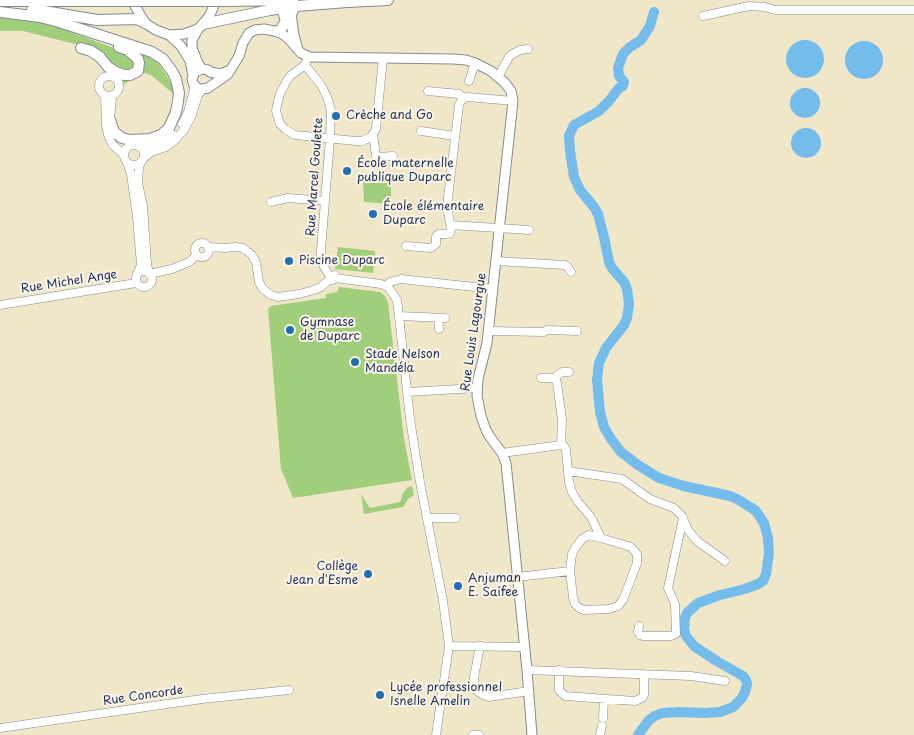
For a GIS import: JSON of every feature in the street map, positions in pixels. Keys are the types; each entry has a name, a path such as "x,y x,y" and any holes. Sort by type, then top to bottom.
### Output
{"highway":[{"path":"0,2 227,1 295,3 388,0"},
{"path":"201,26 281,8 295,3"},
{"path":"295,3 291,16 297,48"},
{"path":"0,8 44,11 97,20 137,19 145,23"},
{"path":"279,32 286,21 281,8"},
{"path":"0,12 50,19 152,52 167,64 178,86 176,112 169,128 160,135 150,139 130,140 122,138 114,132 110,120"},
{"path":"81,48 91,51 100,57 108,67 116,72 130,75 138,71 138,59 128,50 111,44 96,35"}],"main road":[{"path":"203,87 212,78 195,56 192,40 210,15 214,5"},
{"path":"135,6 145,23 169,35 181,46 192,68 193,83 203,87 228,74 239,56 243,43 249,33 264,29 279,32 288,38 306,60 314,58 466,60 475,63 498,77 509,87 513,96 512,101"},
{"path":"169,35 184,34 201,26"},
{"path":"193,75 198,69 220,74 232,68"},
{"name":"Rue Louis Lagourgue","path":"512,101 489,331 477,388 478,403 486,430 502,453 506,463 532,735"}],"street":[{"path":"703,16 754,6 765,6 775,10 914,10"},
{"path":"498,77 511,55 520,50 528,49"},
{"path":"306,60 290,76 282,89 276,105 280,124 285,130 295,135 362,141 371,137 376,130 383,58"},
{"name":"Rue Marcel Goulette","path":"306,60 330,104 330,139 321,256 324,267 331,277"},
{"path":"469,81 475,63"},
{"path":"203,87 184,130 176,140 151,152 139,164 133,165 112,144 106,125 108,96 111,99 111,130 115,139 128,147 134,145 141,147 152,146 175,133 182,124 188,112 203,87"},
{"path":"428,91 459,94 464,98 473,97 512,101"},
{"path":"406,246 431,248 436,244 438,234 450,232 451,225 447,206 459,105 464,98"},
{"path":"421,131 455,136"},
{"path":"373,134 376,156 393,156"},
{"path":"128,147 126,149 126,159 131,174 136,206 141,265 136,283 144,288 150,286 150,276 147,264 143,206 138,183 139,167 143,160 144,152 141,147"},
{"path":"271,202 288,198 325,201"},
{"path":"451,225 529,230"},
{"path":"150,276 189,262 196,252 196,245 200,242 205,243 208,250 206,255 203,257 196,252"},
{"path":"208,250 243,248 252,255 256,262 260,286 271,295 284,297 314,290 321,287 331,277 381,284 389,288 397,300 410,419 443,601 449,646 436,735"},
{"path":"496,262 565,265 568,266 571,272"},
{"path":"137,274 143,271 150,276"},
{"path":"386,286 390,282 401,279 493,289"},
{"name":"Rue Michel Ange","path":"2,304 136,283"},
{"path":"399,316 441,318 438,329"},
{"path":"489,331 544,336 547,330 577,331"},
{"path":"556,379 560,374 569,372"},
{"path":"541,378 556,379"},
{"path":"556,379 562,419 561,445"},
{"path":"407,392 477,388"},
{"path":"502,453 564,446 572,492 591,517 601,538"},
{"path":"568,471 622,479 650,499 677,510 684,518 688,530 697,541 725,561"},
{"path":"586,536 601,538 631,547 637,554 637,564 621,604 615,608 584,610 579,608 573,597 570,572 572,554 578,543 586,536 592,523 591,517"},
{"path":"427,518 456,518"},
{"path":"639,626 638,632 643,636 671,636 676,634 675,604 668,588 684,518"},
{"path":"517,578 570,572"},
{"path":"449,646 524,647"},
{"path":"480,646 474,677 477,691 482,695 489,696 528,691"},
{"path":"527,670 691,676 725,681"},
{"path":"560,670 559,690 564,696 635,701 640,700 644,695 644,674"},
{"name":"Rue Concorde","path":"0,728 192,700 289,690"},
{"path":"600,735 604,699"},
{"path":"473,735 479,735"}],"green space":[{"path":"0,18 41,21 114,48 150,57 163,70 171,83 175,95 151,75 145,73 139,74 123,85 91,48 23,31 0,31"},
{"path":"363,182 391,183 391,204 364,202"},
{"path":"338,247 375,251 373,273 335,269"},
{"path":"339,287 380,292 388,302 404,439 412,480 293,498 281,469 268,309 271,306 326,298 326,294 337,292"},
{"path":"412,486 414,495 408,499 403,507 364,514 361,494 370,508 400,502 403,493 408,487"}],"water":[{"path":"805,40 819,45 824,59 819,73 805,78 791,73 786,59 791,45"},
{"path":"864,41 878,46 883,60 878,74 864,79 850,74 845,60 850,46"},
{"path":"805,88 816,92 820,103 816,114 805,118 794,114 790,103 794,92"},
{"path":"806,128 817,132 821,143 817,154 806,158 795,154 791,143 795,132"}],"waterway":[{"path":"638,735 649,720 662,713 720,712 733,707 742,698 747,684 746,680 743,676 694,646 684,630 685,618 687,613 698,603 745,589 763,581 769,553 764,523 756,511 730,496 684,486 659,478 638,465 621,452 611,439 604,427 600,412 597,380 599,363 606,348 624,325 629,304 624,282 609,262 598,214 580,190 574,177 569,136 574,125 599,111 619,88 623,86 624,82 619,76 618,68 623,54 641,40 650,26 654,12"}],"place":[{"name":"Crèche and Go","path":"336,116"},
{"name":"École maternelle publique Duparc","path":"347,171"},
{"name":"École élémentaire Duparc","path":"373,214"},
{"name":"Piscine Duparc","path":"289,261"},
{"name":"Gymnase de Duparc","path":"290,330"},
{"name":"Stade Nelson Mandéla","path":"355,362"},
{"name":"Collège Jean d'Esme","path":"368,574"},
{"name":"Anjuman E. Saifee","path":"458,586"},
{"name":"Lycée professionnel Isnelle Amelin","path":"380,695"}]}
